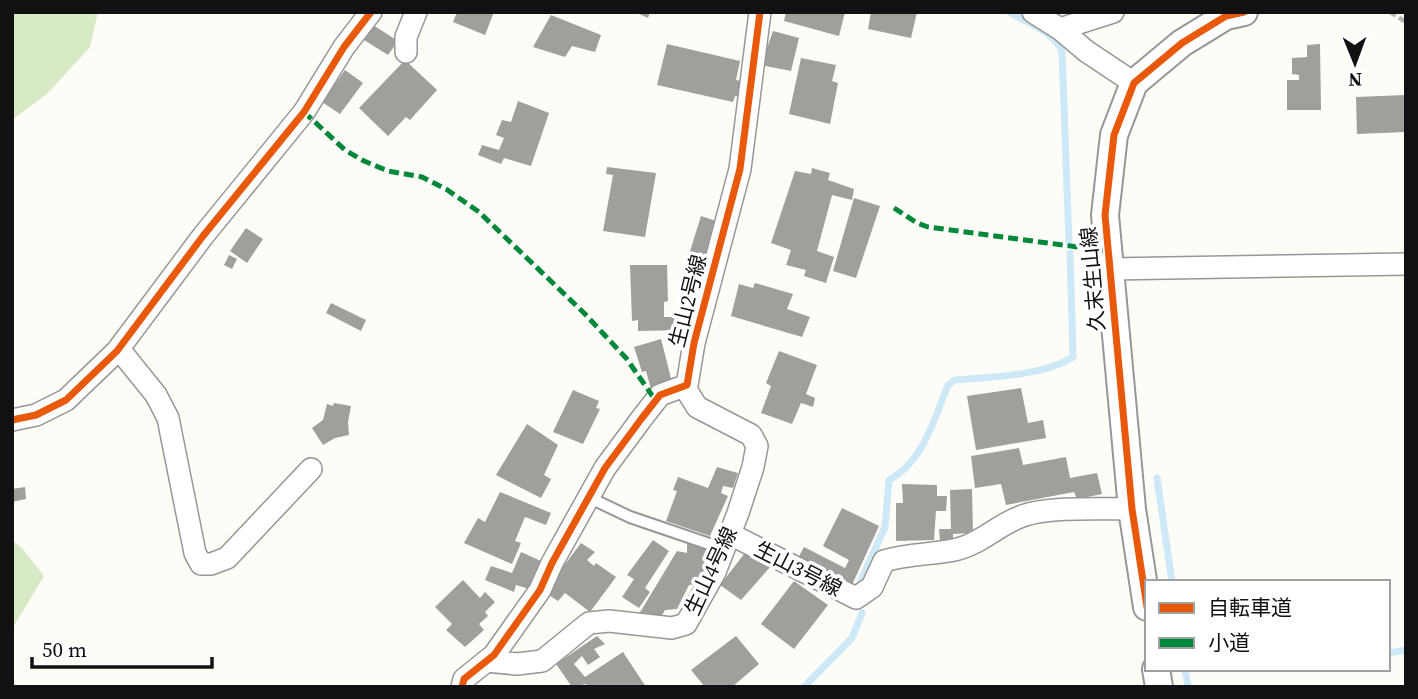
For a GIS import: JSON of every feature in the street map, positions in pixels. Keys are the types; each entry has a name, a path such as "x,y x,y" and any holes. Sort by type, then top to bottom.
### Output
{"street":[{"path":"12,420 36,415 66,400 119,349 203,236 304,112 344,47 371,12"},
{"path":"406,52 406,37 416,12"},
{"name":"生山2号線","path":"684,386 687,385 694,343 740,169 760,12"},
{"path":"1033,12 1134,83"},
{"path":"1060,29 1113,12"},
{"name":"久末生山線","path":"1145,594 1132,509 1105,215 1114,135 1134,83 1182,43 1226,16 1244,12"},
{"path":"1109,269 1406,264"},
{"path":"119,349 156,395 168,418 195,553 201,564 211,564 227,558 311,469"},
{"path":"462,687 464,679 494,655 540,590 605,468 660,395 684,386"},
{"name":"生山4号線","path":"486,661 517,664 542,661 589,623 609,621 672,628 686,624 715,572 727,542 753,467 757,446 751,435 697,407 684,386"},
{"name":"生山3号線","path":"727,542 856,598 872,587 884,561 906,554 955,550 974,544 1021,516 1067,510 1132,509"}],"lane":[{"path":"588,497 630,517 727,542"}],"path":[{"path":"1390,12 1406,22"}],"green space":[{"path":"12,12 98,12 90,47 47,94 12,120"},
{"path":"12,540 22,548 44,576 12,629"}],"building":[{"path":"457,12 494,12 485,35 453,22"},
{"path":"635,12 650,12 648,18"},
{"path":"786,12 845,12 839,36 784,21"},
{"path":"871,12 917,12 911,38 868,29"},
{"path":"551,15 601,35 595,52 572,46 565,57 533,47"},
{"path":"373,25 398,41 388,55 361,38"},
{"path":"773,31 799,38 791,71 761,65"},
{"path":"667,44 740,61 736,80 745,82 740,97 735,96 733,102 657,85"},
{"path":"1320,44 1321,110 1287,110 1287,80 1299,80 1299,75 1292,74 1292,58 1307,57 1307,45"},
{"path":"801,58 836,65 832,81 838,83 830,124 789,114"},
{"path":"405,60 437,90 410,120 406,117 388,136 359,108"},
{"path":"345,70 363,83 340,114 322,102"},
{"path":"1405,95 1406,132 1357,134 1356,97"},
{"path":"518,101 549,113 531,166 504,158 501,164 478,155 482,145 499,150 504,138 496,135 502,120 511,122"},
{"path":"607,167 656,173 645,237 603,231 613,175 606,174"},
{"path":"812,168 830,173 828,180 854,189 852,200 832,195 817,251 834,257 826,283 804,276 806,270 786,265 791,250 771,243 795,171 811,174"},
{"path":"854,198 880,206 856,278 833,271"},
{"path":"701,216 719,222 705,265 687,261"},
{"path":"246,228 263,239 247,263 230,251"},
{"path":"229,255 237,259 232,269 224,265"},
{"path":"630,265 667,265 668,301 664,302 664,317 674,317 673,313 687,314 687,330 638,331 638,320 632,321"},
{"path":"755,283 793,294 787,309 810,317 802,337 731,316 739,284 753,288"},
{"path":"331,303 366,320 361,331 326,313"},
{"path":"661,339 672,382 651,389 646,371 642,372 634,347"},
{"path":"779,351 817,365 806,394 815,398 813,407 801,403 792,424 761,413 771,386 766,383"},
{"path":"1021,388 1028,423 1043,420 1046,438 976,450 967,396"},
{"path":"573,390 599,401 596,408 600,409 583,444 553,432"},
{"path":"334,403 351,406 349,435 335,438 323,445 312,428 323,420 327,404 333,406"},
{"path":"527,424 558,445 544,475 551,479 541,498 496,475"},
{"path":"1019,448 1023,465 1066,457 1070,478 1097,473 1102,494 1077,499 1074,492 1006,505 1001,484 975,488 971,456"},
{"path":"717,467 738,473 733,488 723,486 721,493 728,496 710,536 666,521 677,491 673,490 678,477 708,488"},
{"path":"902,484 937,485 937,496 947,496 946,511 936,511 934,540 896,541 896,503 903,503"},
{"path":"25,487 26,499 12,502 12,489"},
{"path":"972,489 973,533 953,534 953,541 940,542 939,529 951,529 950,490"},
{"path":"500,492 551,513 546,525 525,517 515,541 521,543 512,564 464,543 478,518 485,522"},
{"path":"842,508 879,526 851,587 798,558 804,547 845,568 849,560 823,546"},
{"path":"653,540 669,551 645,588 650,592 639,608 622,597 634,579 627,575"},
{"path":"581,543 595,552 587,560 616,577 590,612 565,593 558,601 544,592"},
{"path":"687,543 711,551 697,584 689,585 677,609 665,610 661,617 639,614 677,551 687,553"},
{"path":"748,549 771,566 741,600 720,585"},
{"path":"521,552 541,561 529,589 516,585 514,592 485,580 491,566 512,573"},
{"path":"463,580 480,598 485,592 495,602 485,612 488,616 479,624 484,630 465,647 446,630 452,624 435,607"},
{"path":"794,581 828,605 794,649 761,624"},
{"path":"597,636 605,644 594,649 600,657 588,665 582,656 574,664 585,677 623,652 646,687 587,687 586,684 572,687 556,664"},
{"path":"736,636 759,664 732,687 705,687 691,670"}],"waterway":[{"path":"1009,12 1047,33 1062,52 1069,242"},
{"path":"860,583 885,527 889,480 901,472 919,451 948,385 955,380 1032,372 1073,357 1070,253"},
{"path":"1157,478 1172,580"},
{"path":"804,687 852,638 862,613"},
{"path":"1390,653 1406,650"},
{"path":"1185,671 1188,687"}],"marked path":[{"path":"304,112 345,150 364,161 388,171 422,177 446,189 479,212 584,313 626,358 656,401"},
{"path":"894,208 928,227 1108,251"}],"cycle path":[{"path":"12,420 36,415 66,400 117,351 203,236 304,112 344,47 371,12"},
{"path":"462,687 464,679 494,655 540,590 552,563 605,468 642,418 660,395 687,385 694,343 740,169 760,12"},
{"path":"1145,594 1132,509 1105,215 1114,135 1134,83 1182,43 1226,16 1244,12"}]}
